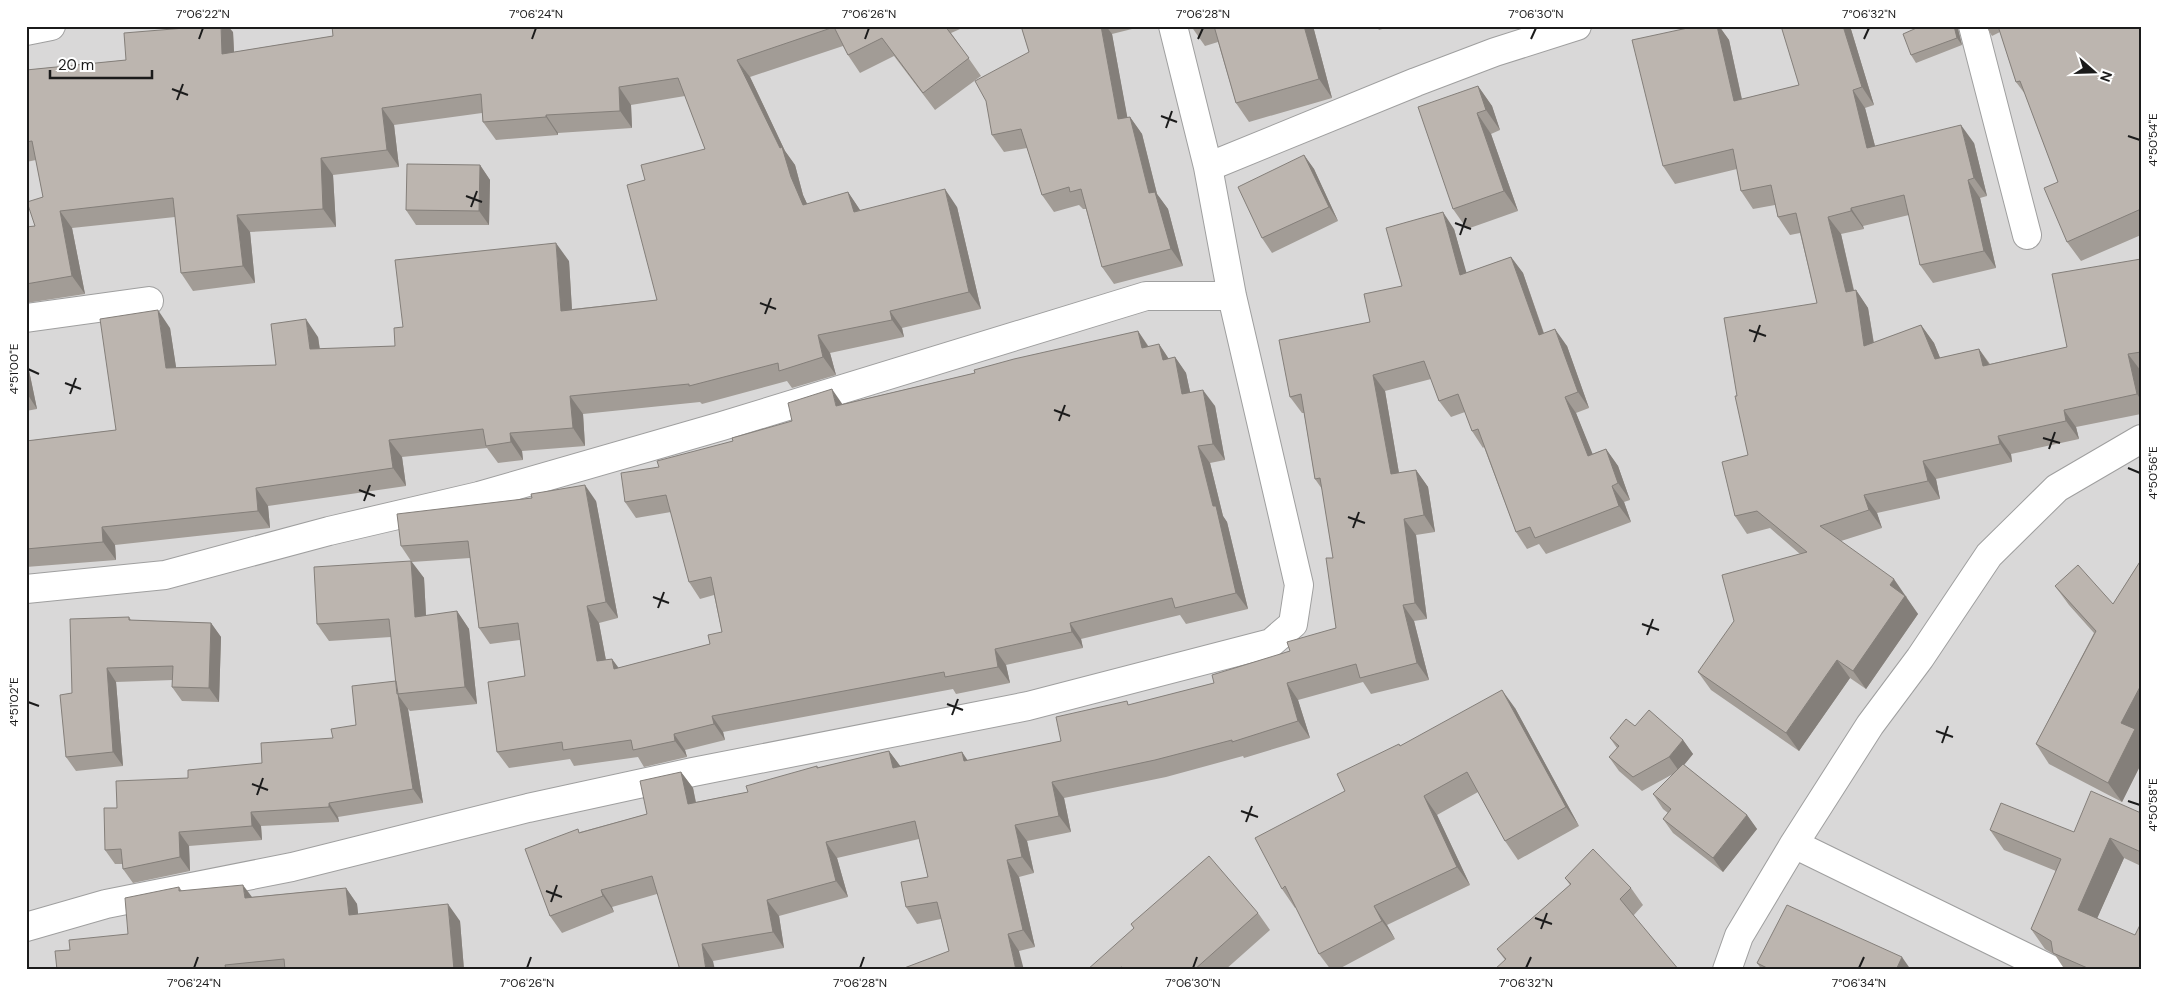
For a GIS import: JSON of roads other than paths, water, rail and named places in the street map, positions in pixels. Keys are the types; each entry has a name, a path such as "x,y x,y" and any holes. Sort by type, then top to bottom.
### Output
{"street":[{"path":"26,31 50,26"},
{"path":"26,927 106,904 292,867 528,808 684,774 1028,706 1271,643 1293,624 1299,585 1232,296 1208,167 1173,26"},
{"path":"1208,167 1416,82 1495,52 1577,26"},
{"path":"1973,26 2027,235"},
{"path":"26,589 165,575 329,531 479,496 722,426 1146,296 1232,296"},
{"path":"26,318 149,301"},
{"path":"1727,970 1738,936 1794,844 1870,725 1920,658 1989,555 2058,488 2141,438"},
{"path":"1794,844 2052,970"}]}
